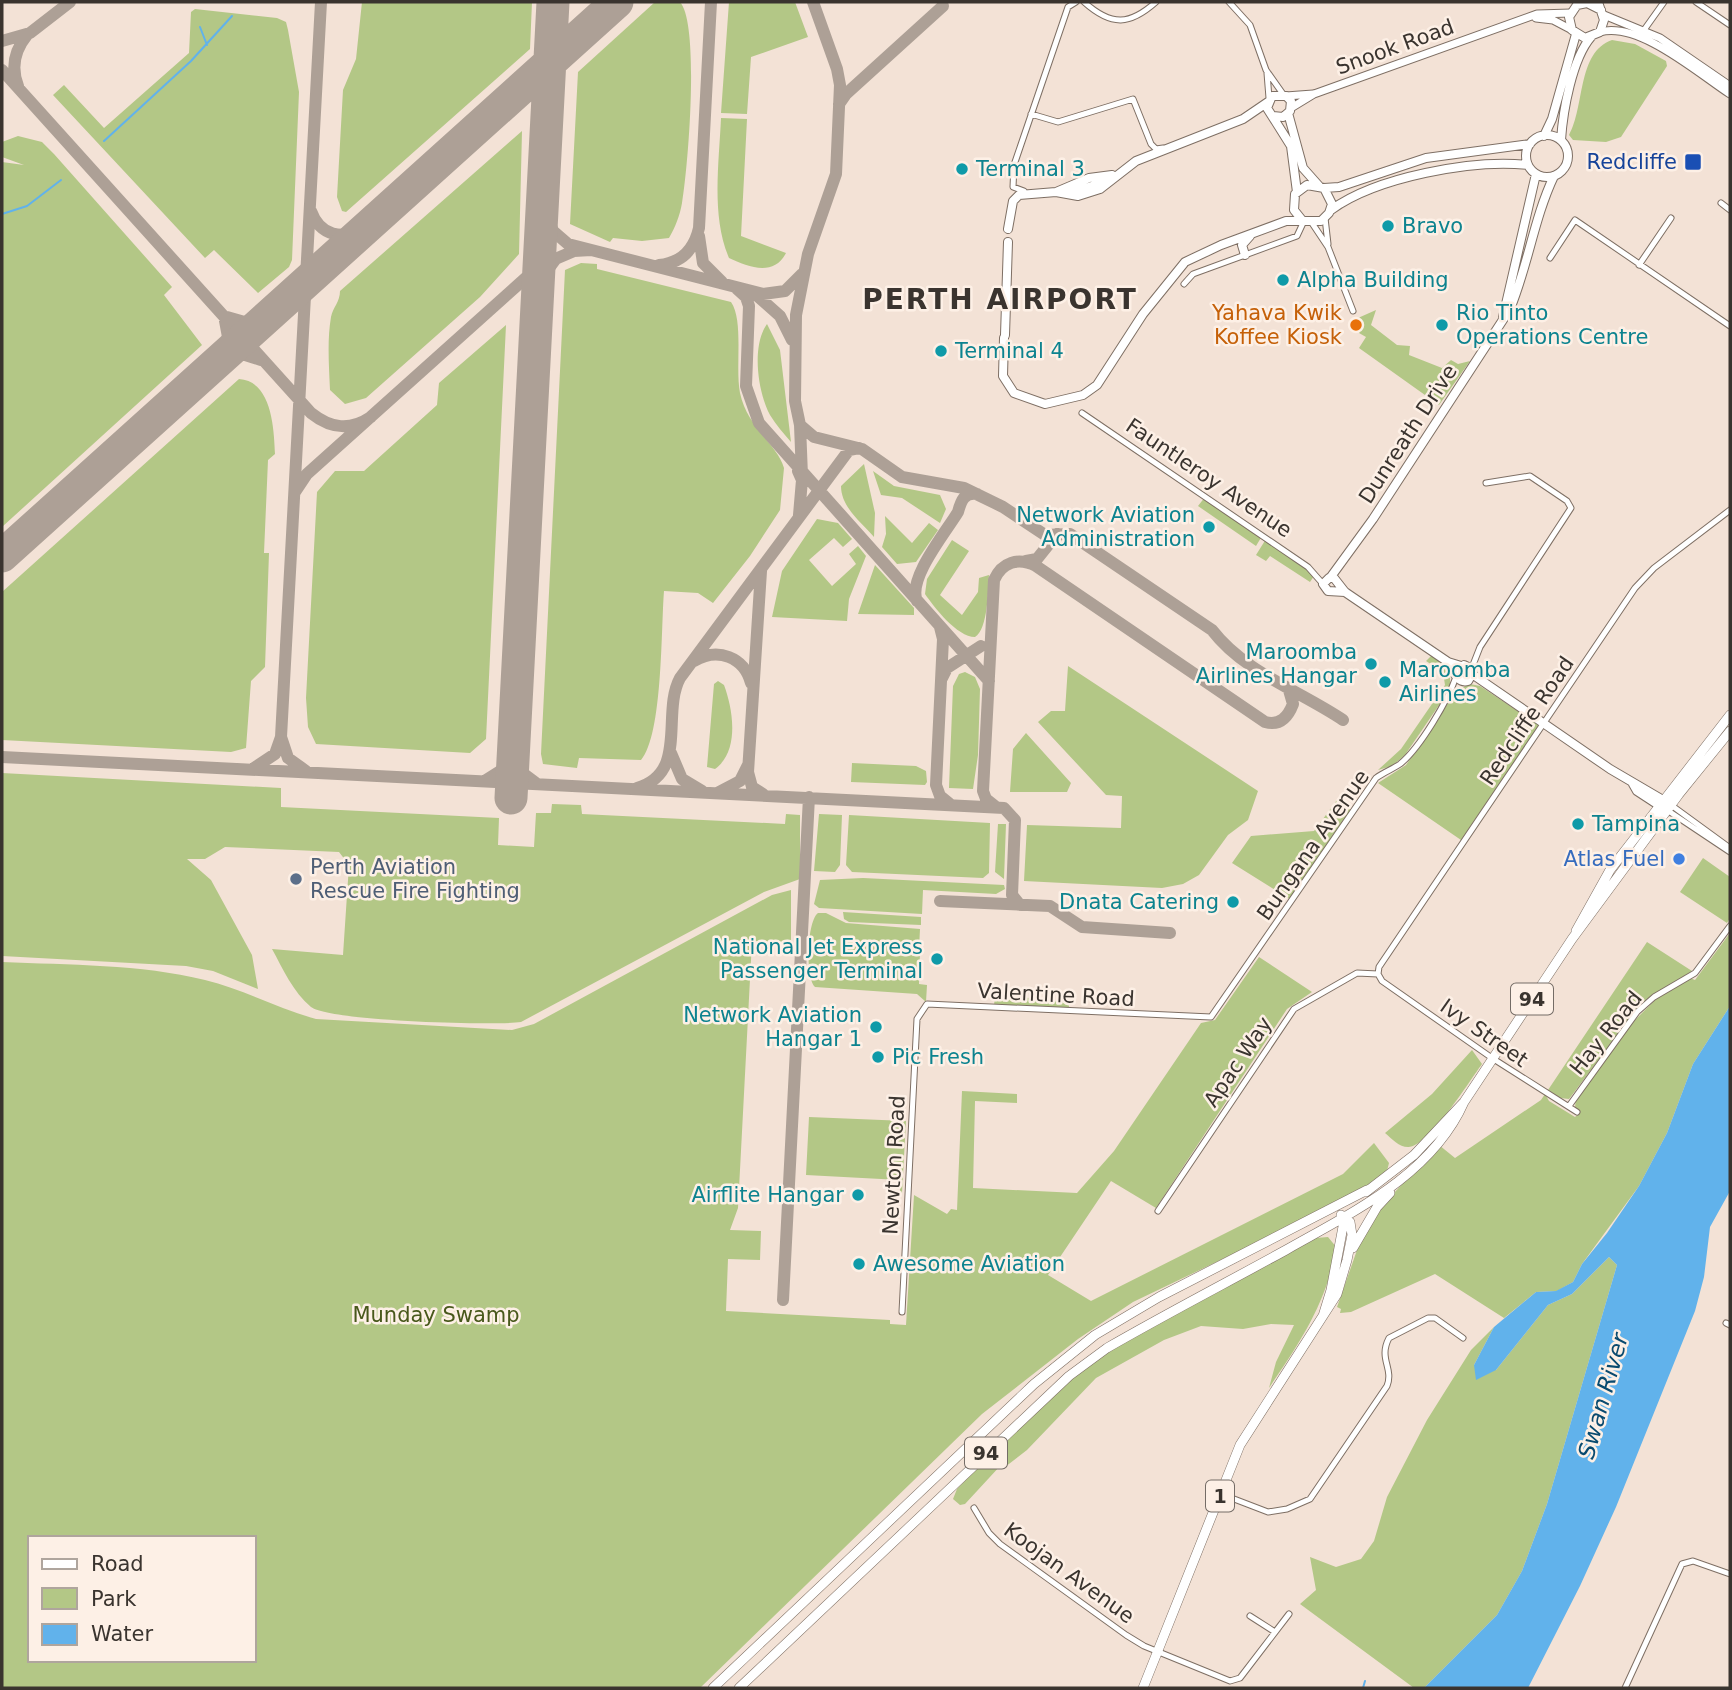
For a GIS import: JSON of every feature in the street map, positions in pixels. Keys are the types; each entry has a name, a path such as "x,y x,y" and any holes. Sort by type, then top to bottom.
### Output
{"highway":[{"name":"94","path":"1665,805 1730,715"},
{"name":"94","path":"739,1688 1069,1376 1107,1348 1345,1218 1407,1173 1457,1116 1464,1101 1572,939 1610,870 1730,731"},
{"name":"94","path":"713,1688 1034,1384 1095,1335 1158,1297 1367,1190 1414,1155 1464,1101"},
{"name":"1","path":"1143,1688 1245,1435 1337,1294 1348,1260 1377,1207 1407,1173"},
{"name":"1","path":"1322,1316 1331,1290 1345,1218 1367,1190"},
{"path":"1305,1224 1310,1225 1337,1213 1345,1218 1352,1227 1348,1260"},
{"path":"1320,1232 1331,1231 1340,1243"}],"main road":[{"path":"1297,192 1307,185 1339,187 1426,158 1530,144 1544,135 1552,118 1574,32 1571,13 1578,4 1587,3 1601,9 1600,32 1584,45 1571,84 1561,140 1568,152 1567,163 1553,176 1536,174 1528,165 1527,151 1530,144"},
{"path":"1574,32 1591,37"},
{"path":"1008,229 1017,196 1064,191 1109,178 1163,148 1244,119 1276,94 1285,95 1303,168 1331,198 1331,210"},
{"path":"1268,100 1273,116 1291,146 1297,192 1293,205 1306,221"},
{"path":"1273,116 1279,118 1290,111"},
{"path":"1544,135 1561,140"},
{"path":"1007,242 1003,376 1009,388 1034,402 1051,404 1087,393 1097,385 1178,268 1200,254 1291,220 1325,218 1344,200 1414,177 1475,166 1528,165"},
{"name":"Dunreath Drive","path":"1503,317 1536,174"},
{"name":"Dunreath Drive","path":"1332,583 1339,568 1510,309 1553,176"},
{"path":"1245,255 1244,240 1265,228"},
{"path":"1332,583 1665,805"}],"street":[{"path":"1024,191 1016,190 1012,184 1014,165 1068,7 1076,2"},
{"path":"1084,2 1099,13 1123,21 1141,16 1156,2"},
{"path":"1229,2 1250,26 1266,70 1268,100"},
{"path":"1644,30 1664,2"},
{"path":"1696,2 1730,25"},
{"path":"1601,9 1660,38 1730,86"},
{"name":"Snook Road","path":"1290,111 1314,94 1537,14 1571,13"},
{"path":"1528,18 1553,20 1574,32"},
{"path":"1600,32 1610,29 1647,40 1730,94"},
{"path":"1266,70 1285,95"},
{"name":"Snook Road","path":"1285,95 1314,94"},
{"path":"1031,114 1058,122 1133,99 1154,147 1163,148"},
{"path":"1721,203 1730,210"},
{"path":"1325,218 1328,247 1353,311"},
{"path":"1639,265 1671,218"},
{"path":"1550,258 1575,220 1730,326"},
{"path":"1184,284 1193,274 1299,234 1306,221 1328,247"},
{"name":"Fauntleroy Avenue","path":"1082,413 1332,583"},
{"name":"Bungana Avenue","path":"1203,1018 1211,1017 1219,1010 1376,778 1406,758 1571,508 1567,501 1530,476 1486,483"},
{"name":"Redcliffe Road","path":"1378,974 1379,967 1641,581 1730,510"},
{"path":"1665,805 1730,850"},
{"name":"Hay Road","path":"1569,1106 1637,1012 1654,997 1695,972 1730,926"},
{"name":"Apac Way","path":"1158,1211 1294,1009 1357,972 1378,974"},
{"name":"Ivy Street","path":"1378,974 1382,981 1492,1058 1577,1112"},
{"name":"Valentine Road","path":"917,1020 919,1012 927,1004 1203,1018"},
{"name":"Newton Road","path":"902,1312 917,1020"},
{"path":"1220,1494 1268,1512 1287,1509 1310,1499 1387,1386 1389,1372 1383,1355 1389,1338 1428,1318 1435,1318 1463,1338"},
{"name":"Koojan Avenue","path":"974,1507 989,1533 1000,1544 1126,1635 1158,1652 1230,1681 1235,1680"},
{"path":"1625,1688 1682,1564 1693,1561 1730,1574"},
{"path":"1235,1688 1235,1680 1240,1678 1289,1614"},
{"path":"1250,1616 1275,1632"}],"green space":[{"path":"362,2 532,2 530,49 346,212 342,211 337,197 343,90 356,59"},
{"path":"655,2 680,2 690,38 691,98 682,203 669,238 642,241 613,238 610,242 570,224 578,72"},
{"path":"729,2 795,2 808,37 751,57 747,114 721,113"},
{"path":"195,9 277,18 286,22 288,30 299,92 292,260 289,267 258,293 214,250 205,258 53,95 64,85 104,128 189,53 191,12"},
{"path":"1612,40 1635,44 1666,61 1667,66 1621,137 1606,142 1573,140 1569,135 1578,110 1587,68 1601,46"},
{"path":"721,118 747,119 741,236 786,253 775,265 768,268 752,267 729,258 723,242 718,207"},
{"path":"522,131 519,254 480,297 366,398 345,404 330,390 329,372 330,326 340,291"},
{"path":"18,136 42,142 172,287 164,295 202,345 2,527 2,162 24,165 2,157 2,142"},
{"path":"581,263 597,264 597,269 731,302 737,321 740,393 749,416 784,468 780,510 750,556 713,603 698,593 664,591 657,705 648,747 641,760 579,758 577,768 543,764 541,754 565,270"},
{"path":"1376,310 1371,325 1397,345 1410,346 1409,355 1442,368 1451,360 1458,364 1470,361 1439,405 1359,348 1366,337 1359,333 1363,324 1358,318"},
{"path":"767,324 780,350 791,442 770,415 762,395 758,357 762,333"},
{"path":"506,325 486,739 470,753 316,744 308,727 306,698 317,492 335,471 364,471 437,405 439,383"},
{"path":"239,379 250,382 265,397 272,420 275,454 268,460 264,553 269,553 265,667 251,681 246,748 231,752 2,740 2,592"},
{"path":"864,464 875,513 874,537 853,514 842,494 841,486"},
{"path":"873,471 894,486 940,495 946,509 940,523 902,498 881,495"},
{"path":"1205,497 1262,536 1256,546 1198,506"},
{"path":"885,516 912,543 929,523 938,530 916,562 897,564 882,547 886,534"},
{"path":"817,519 838,523 852,539 843,547 834,538 809,560 832,586 856,564 849,554 858,546 866,556 849,599 847,621 772,617 782,571"},
{"path":"1266,539 1312,571 1314,576 1310,582 1270,556 1266,561 1256,555"},
{"path":"952,540 969,551 940,595 962,615 978,592 979,578 989,575 985,618 975,637 968,636 954,627 925,594 927,579"},
{"path":"875,565 914,608 914,615 858,614"},
{"path":"1433,654 1450,670 1450,689 1405,755 1392,766 1378,770 1401,749 1445,685 1443,672 1426,661"},
{"path":"1068,666 1258,791 1248,820 1228,835 1199,875 1183,884 1162,888 1024,881 1027,825 1121,828 1122,796 1106,795 1038,722 1051,711 1065,711"},
{"path":"965,672 975,677 980,689 978,755 973,789 949,788 953,686 959,674"},
{"path":"718,681 724,685 727,695 732,729 728,752 715,769 707,767 714,684"},
{"path":"1470,684 1480,686 1539,725 1461,840 1378,783 1406,765 1457,690"},
{"path":"1026,733 1071,783 1067,792 1010,792 1013,749"},
{"path":"852,763 916,766 926,771 927,782 925,785 851,782"},
{"path":"2,773 281,788 281,807 499,818 498,845 534,847 536,813 551,813 552,804 581,805 582,814 785,824 786,814 800,815 800,879 764,892 521,1022 447,1023 347,1016 311,1007 294,987 272,949 343,955 349,865 339,852 225,847 205,859 187,859 211,880 252,955 258,989 213,971 186,966 2,956"},
{"path":"1337,800 1351,810 1291,900 1232,863 1251,836 1314,831"},
{"path":"819,814 842,815 840,865 835,872 814,871"},
{"path":"849,815 990,823 989,873 983,878 852,872 846,865"},
{"path":"998,824 1006,824 1004,879 995,872"},
{"path":"1703,858 1730,877 1730,918 1727,923 1680,892"},
{"path":"863,878 1004,885 1005,889 996,894 923,890 922,914 819,908 814,904 820,880"},
{"name":"Munday Swamp","path":"791,890 791,942 752,941 738,1208 730,1230 761,1231 760,1260 728,1259 726,1311 890,1320 890,1324 906,1325 914,1195 947,1214 951,1209 957,1210 962,1091 1017,1094 1017,1103 975,1101 973,1188 1077,1193 1114,1151 1201,1023 1215,1020 1259,957 1312,992 1287,1009 1156,1208 1111,1181 1048,1275 1091,1301 1343,1174 1374,1143 1389,1163 1387,1171 1352,1197 1133,1302 1078,1339 982,1414 700,1688 2,1688 2,962 104,966 180,975 219,984 316,1019 512,1030 534,1024 772,895"},
{"path":"843,912 921,917 921,925 849,922 844,919"},
{"path":"818,913 826,913 846,923 920,929 919,949 908,950 920,951 919,984 927,985 926,1002 917,994 815,987 810,973 809,950 811,927"},
{"path":"1730,933 1730,1006 1693,1064 1667,1133 1639,1186 1582,1264 1573,1282 1557,1291 1536,1292 1504,1318 1435,1274 1351,1312 1340,1313 1341,1309 1337,1307 1363,1233 1378,1210 1439,1145 1455,1158 1541,1100 1545,1094 1549,1101 1575,1117 1580,1112 1575,1107 1576,1098 1632,1023 1657,998 1690,978 1695,980"},
{"path":"1647,942 1692,971 1641,1004 1569,1099 1560,1098 1548,1090"},
{"path":"1038,989 1041,989 1041,1001 1069,1002 1069,1008 994,1005 995,997 1037,998"},
{"path":"1472,1050 1482,1064 1448,1112 1426,1137 1405,1147 1385,1133 1432,1094"},
{"path":"809,1117 906,1121 902,1193 900,1194 900,1180 806,1175"},
{"path":"1328,1237 1337,1248 1319,1305 1269,1388 1276,1362 1294,1325 1271,1324 1243,1329 1201,1326 1164,1340 1096,1378 1027,1450 1005,1467 1001,1465 965,1504 960,1505 953,1499 957,1489 1029,1415 1104,1355 1193,1302 1316,1238"},
{"path":"1609,1257 1617,1265 1547,1504 1522,1571 1497,1615 1424,1688 1414,1688 1300,1604 1316,1590 1310,1557 1336,1567 1361,1559 1374,1541 1387,1497 1427,1420 1471,1350 1494,1327 1474,1365 1496,1370 1548,1305 1572,1294"}],"water":[{"name":"Swan River","path":"1730,1006 1730,1191 1710,1227 1704,1277 1695,1311 1616,1507 1580,1586 1528,1688 1424,1688 1497,1615 1522,1571 1547,1504 1617,1265 1609,1257 1572,1294 1548,1305 1496,1370 1476,1380 1474,1365 1494,1327 1536,1292 1556,1291 1573,1282 1582,1264 1639,1186 1667,1133 1693,1064"}],"waterway":[{"path":"104,141 191,61 232,16"},
{"path":"200,27 207,45"},
{"path":"2,214 27,206 61,180"},
{"path":"1363,1688 1365,1681"}],"taxiway":[{"path":"2,41 30,33 70,2"},
{"path":"254,768 275,754 281,737 321,2"},
{"path":"659,265 667,264 685,254 694,243 699,228 711,2"},
{"path":"813,2 840,85 836,174 808,254 796,315 795,401 800,425 814,437 862,449 902,477 964,488 1003,507 1045,535 1070,534 1212,630 1225,645 1256,669 1343,720"},
{"path":"839,104 846,94 943,6"},
{"path":"18,86 15,60 27,35"},
{"path":"2,70 311,413 326,422 341,426 356,425 371,417"},
{"path":"542,204 553,231 568,244 763,294 785,291 802,274"},
{"path":"311,211 326,231 340,235 364,229"},
{"path":"529,271 539,248 541,228"},
{"path":"699,236 703,263 722,282"},
{"path":"295,492 307,474 539,266 574,251 591,250"},
{"path":"538,283 555,260"},
{"path":"309,292 324,265"},
{"path":"292,294 305,276"},
{"path":"735,287 746,297 749,306 746,386 759,423 989,681"},
{"path":"754,293 780,316 792,340"},
{"path":"227,317 248,323 271,313"},
{"path":"225,321 228,337 218,361 242,354 261,360"},
{"path":"800,425 802,476"},
{"path":"637,788 653,780 663,769 671,740 675,692 680,678 849,450 859,448"},
{"path":"798,471 802,480 799,515"},
{"path":"917,601 915,592 922,568 964,498 969,494 977,494"},
{"path":"1026,561 1037,559 1057,534"},
{"path":"996,807 986,799 983,791 994,580 1001,569 1011,563 1023,562 1036,566 1265,722 1275,723 1289,713 1293,704 1289,690"},
{"path":"761,571 748,772 752,787 763,794"},
{"path":"940,627 943,639 936,785 940,796 951,805"},
{"path":"942,678 947,668 981,646"},
{"path":"694,661 712,655 729,657 743,667 751,683"},
{"path":"281,737 288,758 306,771"},
{"path":"486,780 505,768 514,744"},
{"path":"514,751 520,771 536,783"},
{"path":"671,753 682,779 702,791"},
{"path":"2,757 1004,808 1015,820 1012,895 1020,905"},
{"path":"719,792 740,781 748,765"},
{"path":"783,1300 809,797"},
{"path":"940,901 1050,906 1082,927 1170,933"}],"runway":[{"path":"511,798 553,2"},
{"path":"2,556 617,2"}],"place":[{"name":"Redcliffe","path":"1693,162"},
{"name":"Terminal 3","path":"962,169"},
{"name":"Bravo","path":"1388,226"},
{"name":"Alpha Building","path":"1283,280"},
{"name":"Yahava Kwik Koffee Kiosk","path":"1356,325"},
{"name":"Rio Tinto Operations Centre","path":"1442,325"},
{"name":"Terminal 4","path":"941,351"},
{"name":"Network Aviation Administration","path":"1209,527"},
{"name":"Maroomba Airlines Hangar","path":"1371,664"},
{"name":"Maroomba Airlines","path":"1385,682"},
{"name":"Tampina","path":"1578,824"},
{"name":"Atlas Fuel","path":"1679,859"},
{"name":"Perth Aviation Rescue Fire Fighting","path":"296,879"},
{"name":"Dnata Catering","path":"1233,902"},
{"name":"National Jet Express Passenger Terminal","path":"937,959"},
{"name":"Network Aviation Hangar 1","path":"876,1027"},
{"name":"Pic Fresh","path":"878,1057"},
{"name":"Airflite Hangar","path":"858,1195"},
{"name":"Awesome Aviation","path":"859,1264"}],"district":[{"name":"PERTH AIRPORT","path":"1000,299"}]}
